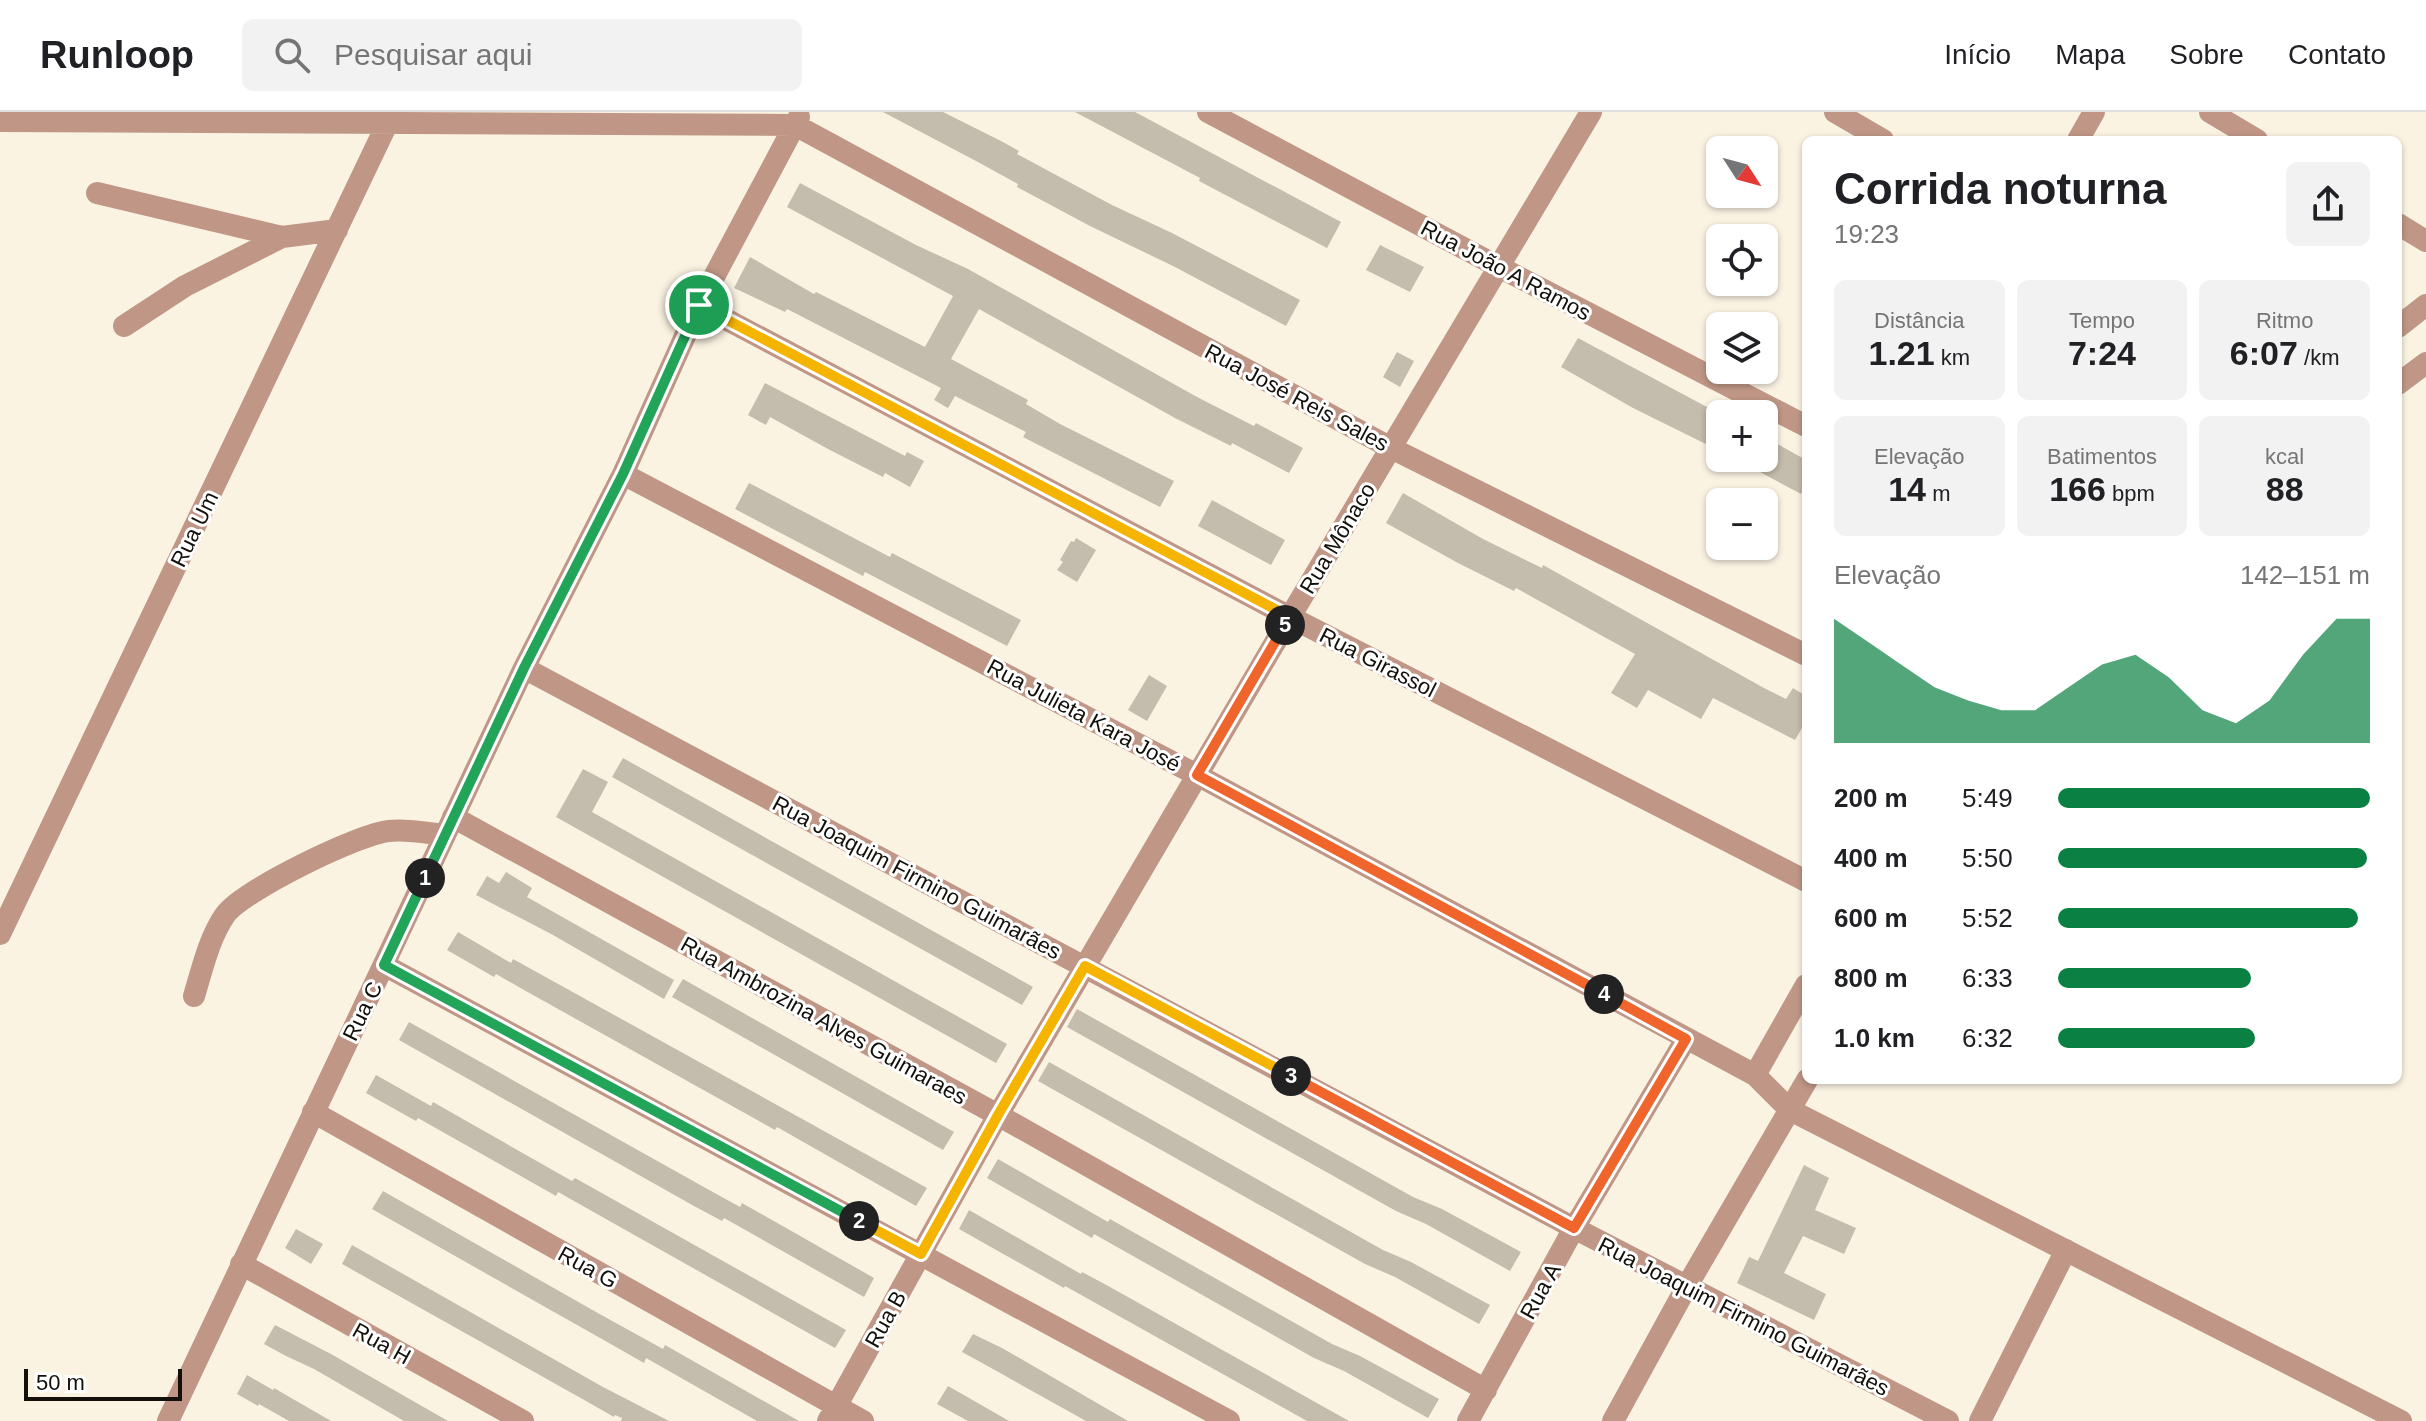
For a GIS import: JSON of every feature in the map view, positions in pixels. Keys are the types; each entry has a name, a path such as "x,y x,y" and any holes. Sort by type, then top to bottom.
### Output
{"street":[{"name":"Rua João A Ramos","path":"1208,112 1802,424"},
{"name":"Rua Mônaco","path":"1085,966 1591,112"},
{"path":"1835,112 1876,136"},
{"path":"2080,136 2094,112"},
{"path":"2210,112 2250,136"},
{"path":"0,121 387,124 798,119"},
{"name":"Rua C","path":"176,1418 241,1264 524,668 623,474 699,305 798,119"},
{"name":"Rua José Reis Sales","path":"798,119 1391,448 1802,653"},
{"name":"Rua Um","path":"0,934 387,124"},
{"path":"97,193 282,237"},
{"path":"2402,226 2426,241"},
{"path":"124,326 185,286 282,237 337,230"},
{"name":"Rua Girassol","path":"699,305 1290,617 1802,879"},
{"path":"2402,324 2426,305"},
{"path":"2402,381 2426,363"},
{"name":"Rua Julieta Kara José","path":"623,474 1197,775 1755,1075 1790,1110 2401,1421"},
{"name":"Rua Joaquim Firmino Guimarães","path":"524,668 1574,1228 1948,1421"},
{"path":"194,996 207,953 226,914 259,890 327,851 388,831 449,826"},
{"name":"Rua Ambrozina Alves Guimaraes","path":"449,826 998,1115 1486,1390"},
{"path":"384,965 1229,1421"},
{"name":"Rua B","path":"832,1414 998,1115 1085,966"},
{"path":"1755,1075 1802,992"},
{"name":"Rua A","path":"1468,1421 1574,1228 1686,1039"},
{"path":"1613,1421 1687,1286 1805,1084"},
{"name":"Rua G","path":"313,1112 832,1414 863,1421"},
{"path":"1980,1421 2066,1250"},
{"name":"Rua H","path":"241,1264 523,1421"}],"building":[{"path":"883,112 943,112 1001,141 1019,151 1017,154 1112,205 1300,300 1286,326 1090,226"},
{"path":"1075,112 1135,112 1341,222 1327,248"},
{"path":"800,183 968,269 1197,397 1303,448 1289,473 1175,418 979,309 951,359 1028,400 1026,404 1060,424 1174,481 1160,507 1023,437 1026,432 955,396 948,408 934,400 941,388 787,309 785,312 734,288 750,257 814,294 816,292 925,347 953,296 787,207"},
{"path":"1380,245 1424,267 1410,292 1366,270"},
{"path":"1578,338 1706,407 1706,444 1633,408 1561,367"},
{"path":"1397,352 1414,361 1400,387 1383,377"},
{"path":"765,383 905,456 907,452 924,461 910,487 885,473 883,477 770,417 766,425 748,415"},
{"path":"1778,444 1802,458 1801,494 1760,472 1778,472"},
{"path":"749,483 890,557 892,553 1021,620 1007,646 735,509"},
{"path":"1403,493 1483,539 1542,568 1543,565 1786,699 1793,688 1802,694 1802,728 1795,740 1713,698 1701,719 1648,690 1637,708 1611,693 1635,654 1516,588 1514,591 1458,563 1386,523"},
{"path":"1212,500 1285,540 1271,565 1198,526"},
{"path":"1076,538 1096,550 1077,582 1057,570 1071,541 1074,542"},
{"path":"1149,675 1167,686 1147,721 1128,710"},
{"path":"623,758 1033,987 1022,1005 612,777"},
{"path":"583,769 608,782 592,812 1007,1044 996,1063 556,817"},
{"path":"506,872 532,888 527,897 674,980 664,999 476,895 487,876 499,883"},
{"path":"458,932 511,963 513,959 927,1188 916,1206 496,974 494,977 447,950"},
{"path":"683,979 954,1132 943,1150 672,997"},
{"path":"1077,1009 1413,1197 1442,1209 1521,1252 1510,1271 1426,1224 1396,1211 1067,1027"},
{"path":"409,1022 740,1207 742,1203 874,1278 864,1297 724,1218 722,1221 694,1206 399,1040"},
{"path":"1049,1062 1383,1250 1490,1305 1479,1324 1395,1277 1365,1264 1038,1081"},
{"path":"376,1075 431,1106 433,1102 572,1181 575,1178 846,1330 835,1348 558,1192 556,1196 418,1118 416,1121 366,1093"},
{"path":"998,1159 1332,1344 1439,1399 1428,1418 1344,1371 1314,1358 1094,1234 1092,1238 987,1178"},
{"path":"1804,1165 1829,1178 1815,1210 1856,1228 1844,1254 1803,1236 1784,1273 1826,1294 1814,1320 1737,1283 1749,1257 1758,1261"},
{"path":"383,1191 596,1312 663,1349 665,1345 799,1421 757,1421 646,1358 644,1363 372,1209"},
{"path":"969,1210 1349,1421 1307,1421 1064,1288 959,1229"},
{"path":"296,1229 323,1244 311,1264 285,1248"},
{"path":"352,1245 669,1421 621,1421 622,1418 614,1417 342,1264"},
{"path":"275,1325 448,1421 404,1421 264,1344"},
{"path":"973,1334 1128,1421 1086,1421 962,1352"},
{"path":"247,1375 331,1421 289,1421 258,1406 237,1394"},
{"path":"948,1386 1009,1421 968,1421 937,1404"}],"route":[{"path":"699,305 1290,617 1197,775 1686,1039 1574,1228 1085,966 921,1254 384,965 524,668 623,474 699,305"}]}
